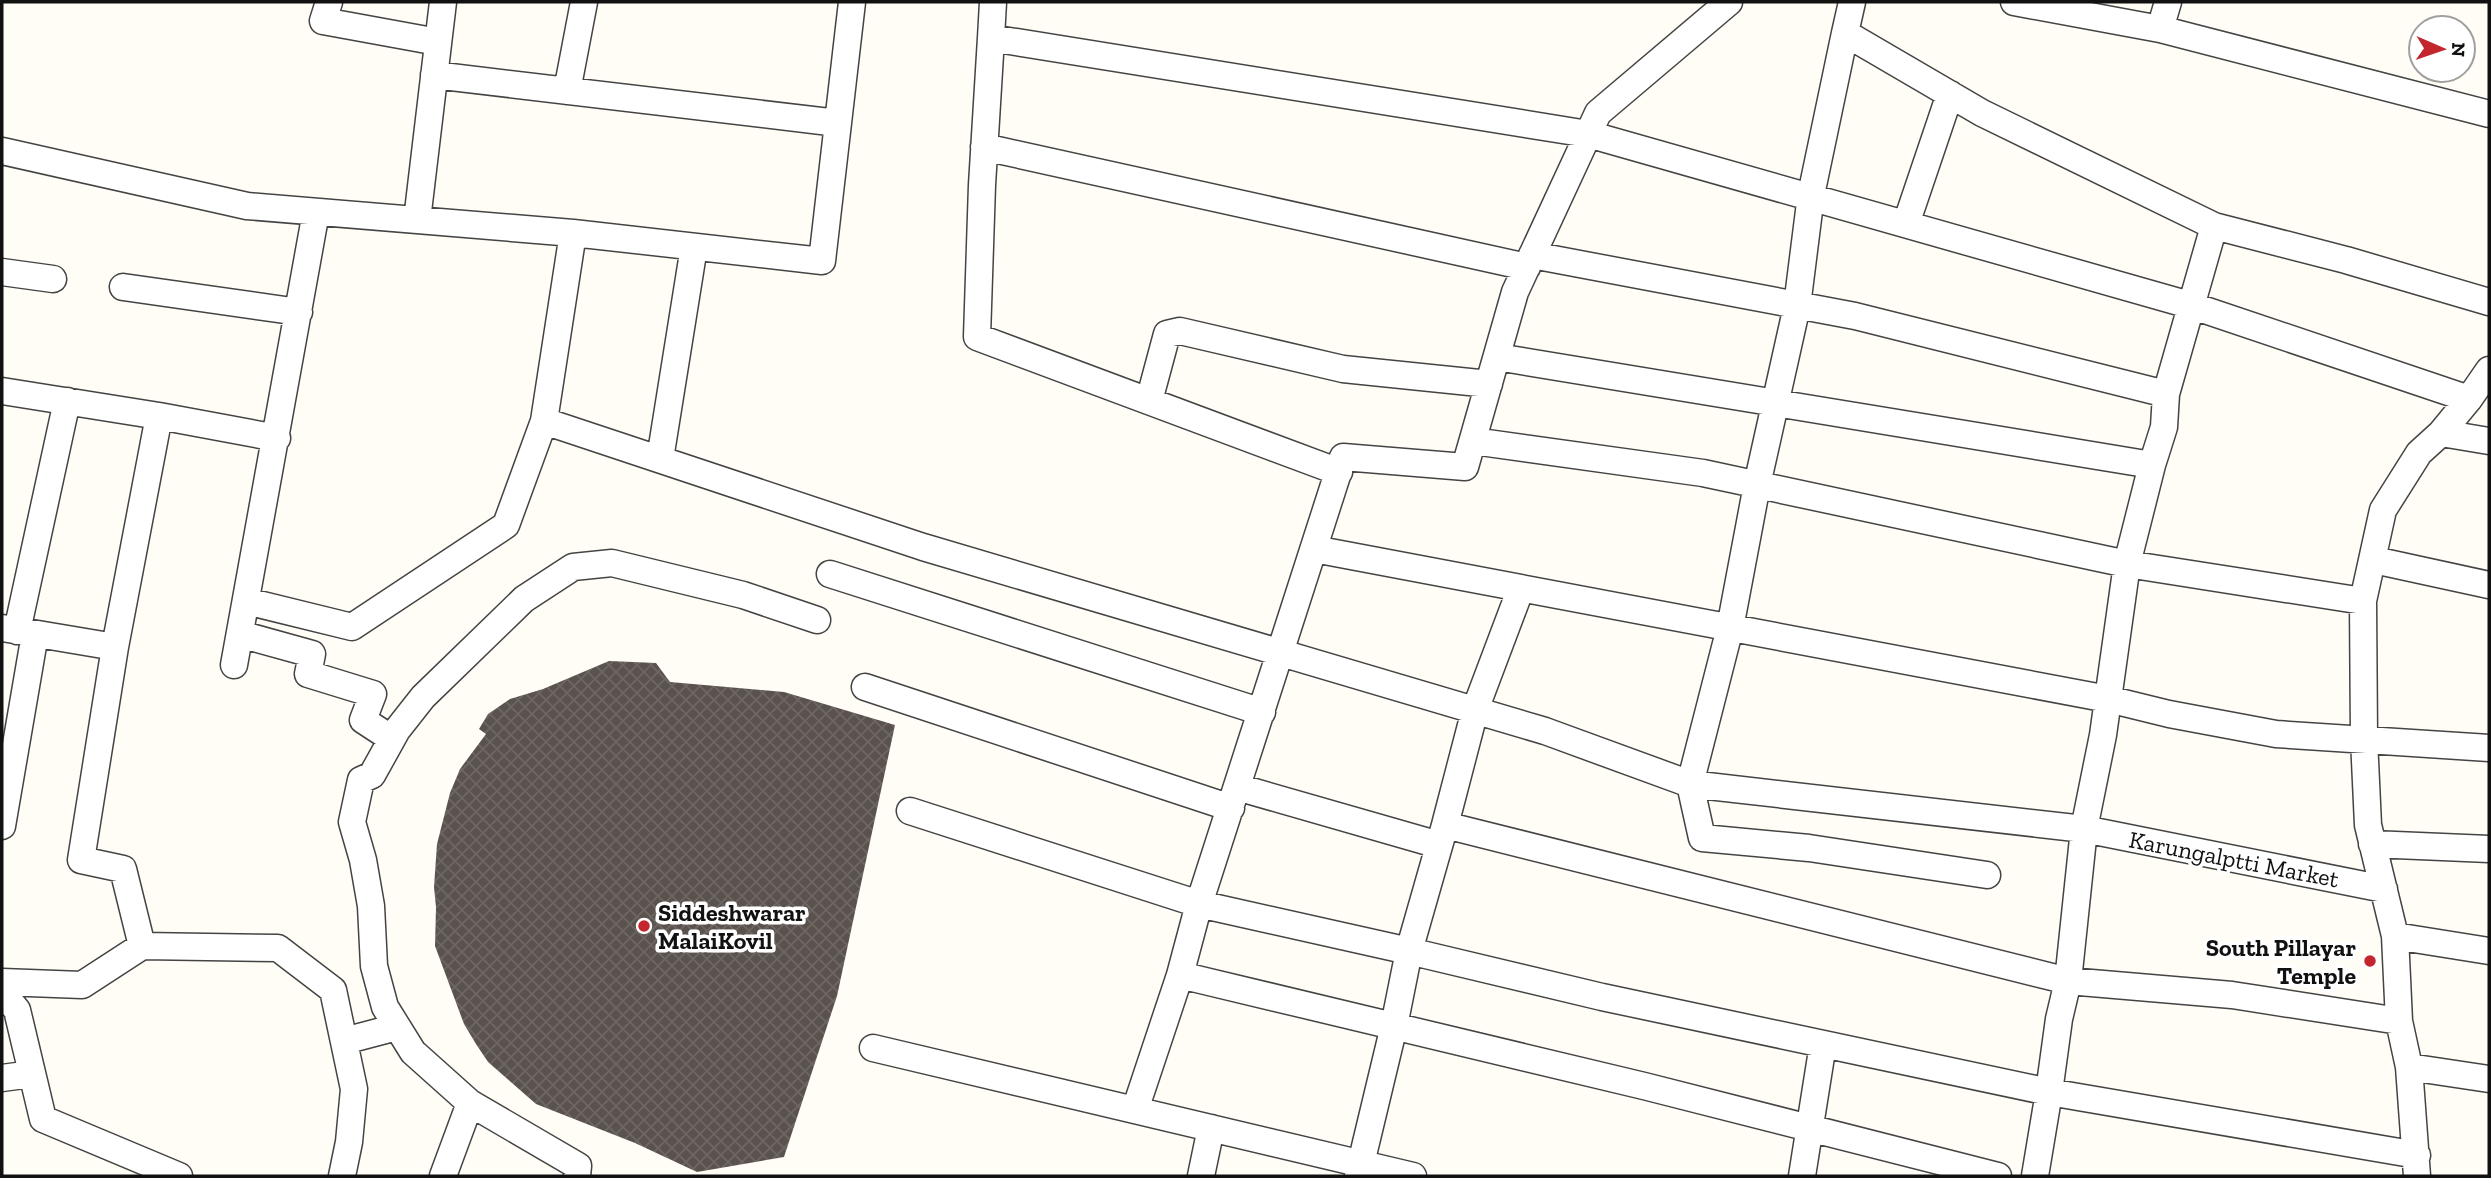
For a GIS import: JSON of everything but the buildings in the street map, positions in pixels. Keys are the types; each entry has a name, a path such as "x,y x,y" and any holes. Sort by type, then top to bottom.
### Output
{"street":[{"path":"329,2 323,21 438,42"},
{"path":"417,220 443,2"},
{"path":"567,91 584,2"},
{"path":"2,151 247,206 573,233 822,261 852,2"},
{"path":"993,2 977,337 1339,472"},
{"path":"1135,1110 1181,975 1199,904 1343,457 1465,467 1515,292 1598,113 1729,2"},
{"path":"1852,2 1811,197 1797,306 1757,485 1730,628 1690,784 1702,838 1809,848 1987,875"},
{"path":"2014,2 2161,29 2489,114"},
{"path":"2161,29 2168,2"},
{"path":"1845,33 1982,113 2214,226 2346,260 2489,302"},
{"path":"991,38 1588,134 2193,306 2469,399"},
{"path":"434,75 838,123"},
{"path":"1906,224 1950,94"},
{"path":"984,147 1530,261 1855,316 2166,394"},
{"path":"234,666 316,212"},
{"path":"2035,1176 2059,1019 2068,981 2084,829 2103,735 2127,564 2164,427 2166,394 2214,226"},
{"path":"246,601 352,627 506,525 544,421 573,233"},
{"path":"660,459 694,247"},
{"path":"2,272 54,279"},
{"path":"123,287 299,312"},
{"path":"1149,401 1167,334 1180,331 1343,369 1489,384"},
{"path":"1496,356 2152,465"},
{"path":"910,811 1199,904 1602,997 2049,1093 2417,1166 2409,1067 2399,1021 2395,936 2368,825 2363,601 2383,510 2419,453 2441,433 2489,370"},
{"path":"2,391 277,438"},
{"path":"2,826 18,631 67,401"},
{"path":"142,946 123,869 81,860 115,647 159,416"},
{"name":"Karungalptti Market","path":"544,421 923,547 1545,731 1690,784 2084,829 2384,889"},
{"path":"2441,433 2489,441"},
{"path":"1473,441 1703,473 2127,564 2363,601"},
{"path":"1314,549 2108,699 2169,714 2276,734 2489,748"},
{"path":"2374,560 2489,584"},
{"path":"577,1176 578,1166 470,1103 413,1052 385,1007 374,966 371,906 363,860 352,822 361,780 372,775 392,739 423,697 524,599 573,568 612,564 743,595 817,620"},
{"path":"830,574 1262,712"},
{"path":"1359,1170 1409,951 1475,710 1521,588"},
{"path":"18,631 115,647"},
{"path":"240,634 312,654 308,674 373,694 363,720 392,739"},
{"path":"865,687 1234,797 1442,835 2068,981 2232,995 2399,1021"},
{"path":"2372,844 2489,849"},
{"path":"2395,936 2489,951"},
{"path":"2,982 82,985 142,946 278,948 333,990 354,1090 349,1142 342,1176"},
{"path":"1181,975 1644,1086 1998,1176"},
{"path":"2,992 18,1010 43,1119 179,1176"},
{"path":"344,1041 397,1027"},
{"path":"1802,1176 1823,1044"},
{"path":"873,1048 1211,1128 1359,1170 1413,1176"},
{"path":"2409,1067 2489,1079"},
{"path":"2,1078 32,1074"},
{"path":"443,1176 470,1103"},
{"path":"1201,1176 1211,1128"}],"place":[{"name":"Siddeshwarar MalaiKovil","path":"644,926"},
{"name":"South Pillayar Temple","path":"2370,961"}]}
